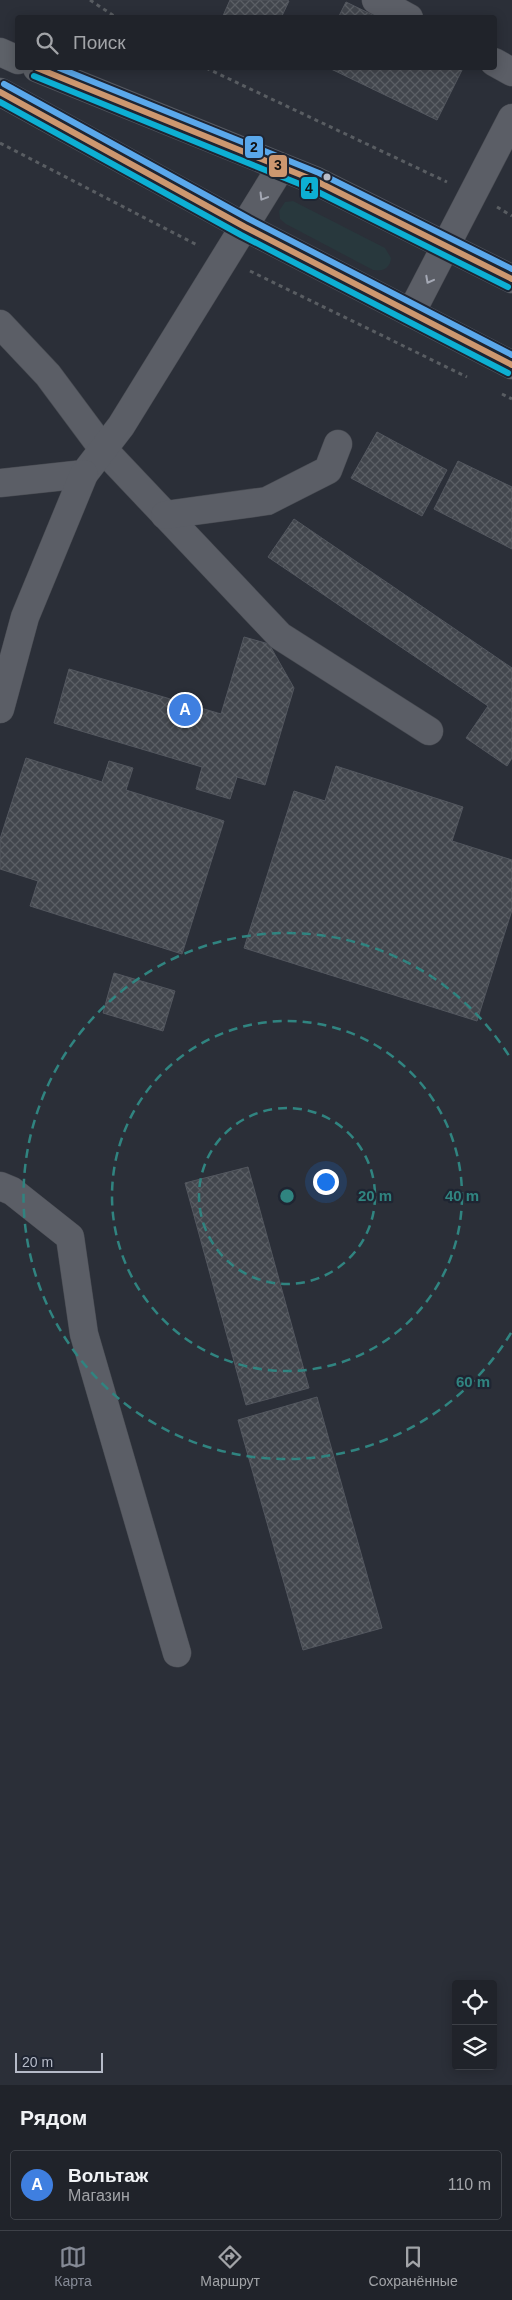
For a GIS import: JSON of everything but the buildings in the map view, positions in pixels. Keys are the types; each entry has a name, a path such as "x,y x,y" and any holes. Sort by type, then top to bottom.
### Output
{"main road":[{"path":"0,52 15,59"},
{"path":"42,70 316,181 512,279"},
{"path":"0,92 245,227 512,365"}],"street":[{"path":"376,0 404,15"},
{"path":"497,64 512,72"},
{"path":"411,313 512,118"},
{"path":"0,709 25,617 84,474 121,426 281,167"},
{"path":"0,324 48,375 103,449 280,636 429,732"},
{"path":"165,515 268,501 328,470 338,444"},
{"path":"0,483 84,474"},
{"path":"0,1186 12,1191 70,1237 84,1334 177,1653"}],"path":[{"path":"90,0 112,15"},
{"path":"210,70 473,194 512,216"},
{"path":"0,143 225,259 476,381"},
{"path":"494,390 512,399"}],"shaded area":[{"path":"293,201 385,248 391,258 388,267 383,270 373,270 286,224 280,219 279,211 285,202"}],"transit line":[{"name":"3","path":"42,70 316,181 512,279"},
{"name":"2","path":"64,70 319,173 512,269"},
{"name":"4","path":"34,76 312,189 508,287"},
{"name":"2","path":"4,84 249,219 512,355"},
{"name":"3","path":"0,92 245,227 512,365"},
{"name":"4","path":"0,102 241,235 508,373"}],"place":[{"name":"Вольтаж","path":"185,710"}]}
